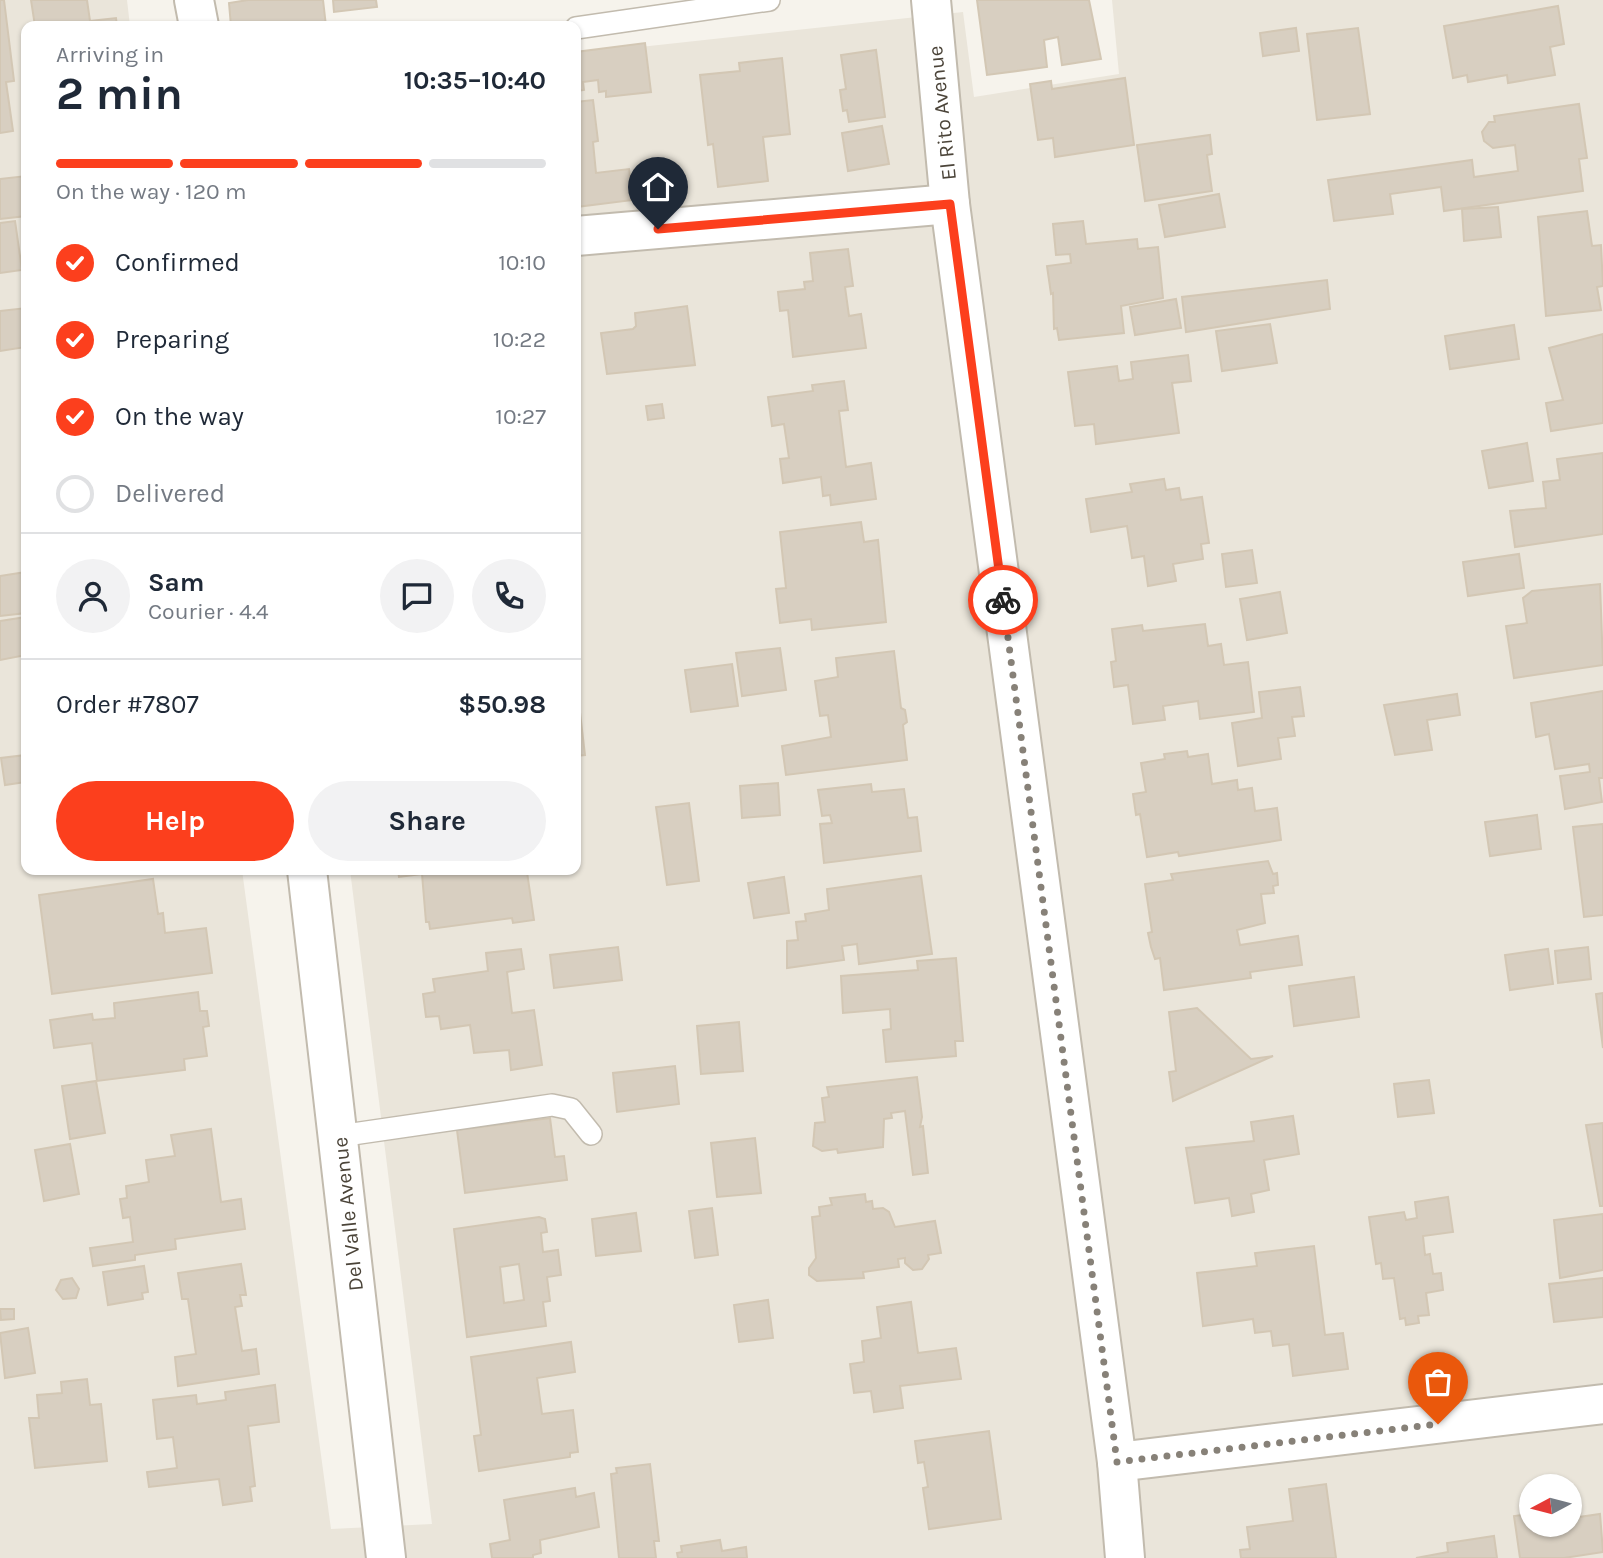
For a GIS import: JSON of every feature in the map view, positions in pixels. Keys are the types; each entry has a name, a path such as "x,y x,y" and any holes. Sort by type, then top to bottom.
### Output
{"street":[{"path":"194,0 198,21"},
{"name":"El Rito Avenue","path":"931,0 950,204 1117,1462 1125,1558"},
{"path":"581,236 950,204"},
{"name":"Del Valle Avenue","path":"308,875 386,1558"},
{"path":"1117,1462 1603,1404"}],"lane":[{"path":"581,27 725,3 769,0"},
{"path":"339,1136 552,1105 571,1109 592,1135"}],"shaded area":[{"path":"0,0 127,0 129,21 21,21 21,875 243,875 331,1529 432,1524 351,875 581,875 581,53 963,12 974,97 1119,74 1112,0 1603,0 1603,1558 0,1558"}],"building":[{"path":"0,0 4,0 14,81 6,82 13,131 0,133"},
{"path":"31,0 87,0 90,21 34,21"},
{"path":"248,0 323,0 325,21 231,21 229,3"},
{"path":"333,0 376,0 377,7 334,12"},
{"path":"977,0 1089,0 1101,59 1062,65 1058,37 1044,40 1047,67 987,75"},
{"path":"1558,6 1564,44 1550,47 1555,75 1508,83 1507,75 1468,82 1467,75 1453,78 1444,26"},
{"path":"116,18 116,21 90,21"},
{"path":"1296,28 1299,51 1263,56 1260,33"},
{"path":"1358,28 1370,114 1317,120 1307,34"},
{"path":"645,43 651,92 606,97 606,91 599,92 598,80 583,82 584,90 581,90 581,51"},
{"path":"876,50 885,117 849,122 847,110 843,111 840,90 846,89 841,55"},
{"path":"782,58 790,134 763,137 768,181 718,187 713,144 708,145 700,75 740,71 739,63"},
{"path":"1125,78 1134,145 1055,157 1053,138 1038,140 1030,84 1051,81 1052,89"},
{"path":"593,100 598,141 593,142 596,173 629,169 633,200 581,206 581,101"},
{"path":"1579,104 1587,158 1579,159 1583,191 1444,211 1441,187 1390,194 1393,214 1334,221 1328,180 1472,160 1474,177 1518,171 1515,145 1493,148 1484,141 1482,132 1489,122 1495,122 1494,116"},
{"path":"882,126 889,164 848,171 842,133"},
{"path":"1210,135 1212,154 1207,155 1212,191 1145,201 1137,145"},
{"path":"21,177 21,217 0,219 0,179"},
{"path":"1219,194 1225,227 1165,237 1159,205"},
{"path":"1498,207 1501,237 1464,241 1462,209"},
{"path":"1587,211 1592,246 1601,245 1603,286 1597,287 1601,310 1546,316 1538,217"},
{"path":"15,221 21,270 0,273 0,223"},
{"path":"1083,221 1086,244 1137,239 1138,249 1158,247 1163,298 1121,306 1124,333 1059,340 1057,328 1054,329 1053,293 1051,294 1047,266 1071,263 1070,254 1056,255 1053,224"},
{"path":"848,249 853,286 845,287 849,316 861,314 866,348 793,357 788,310 780,311 778,292 805,289 804,282 813,281 810,253"},
{"path":"1327,280 1330,309 1186,332 1182,297"},
{"path":"1176,299 1181,328 1135,335 1130,307"},
{"path":"687,306 695,365 607,374 601,333 633,329 636,326 635,313"},
{"path":"21,309 21,348 0,351 0,311"},
{"path":"1270,324 1277,363 1222,371 1216,331"},
{"path":"1514,325 1519,359 1450,369 1445,336"},
{"path":"1603,334 1603,423 1551,431 1546,403 1563,400 1549,348"},
{"path":"1188,355 1191,381 1172,383 1179,433 1096,444 1094,424 1075,426 1068,372 1117,366 1119,381 1133,379 1131,362"},
{"path":"844,381 848,410 839,411 846,467 871,463 876,499 831,505 830,495 823,496 821,477 783,483 780,459 789,458 784,424 772,426 768,397 813,391 812,385"},
{"path":"662,404 664,418 648,420 646,406"},
{"path":"1527,443 1533,481 1489,488 1482,451"},
{"path":"1603,453 1603,534 1515,547 1510,511 1546,508 1543,482 1560,480 1557,459"},
{"path":"1164,479 1166,490 1179,488 1181,500 1202,497 1209,543 1201,544 1203,559 1173,564 1176,581 1148,586 1144,556 1132,558 1127,526 1091,532 1086,499 1132,492 1130,484"},
{"path":"861,522 864,542 878,540 886,622 812,630 811,619 780,623 776,589 786,588 780,532"},
{"path":"1252,550 1257,583 1226,587 1222,554"},
{"path":"1519,554 1524,588 1468,596 1463,562"},
{"path":"21,573 21,614 0,616 0,576"},
{"path":"1600,584 1603,665 1514,678 1506,626 1527,623 1523,598 1532,591"},
{"path":"1280,592 1287,633 1247,640 1240,599"},
{"path":"21,618 21,656 0,660 0,621"},
{"path":"1205,624 1208,646 1221,644 1224,665 1248,662 1254,712 1200,719 1198,701 1163,706 1165,720 1133,724 1128,685 1114,687 1111,662 1116,661 1112,629 1142,625 1143,631"},
{"path":"780,648 786,690 742,696 736,653"},
{"path":"894,651 901,708 905,710 907,722 903,725 907,760 786,775 782,746 831,737 828,715 820,716 815,681 838,677 836,658"},
{"path":"732,664 738,706 691,712 685,670"},
{"path":"1300,687 1304,716 1292,717 1295,736 1278,738 1281,759 1238,766 1232,723 1262,718 1259,692"},
{"path":"1603,691 1603,778 1599,778 1602,802 1565,809 1560,776 1590,772 1589,764 1555,769 1549,734 1536,737 1531,703"},
{"path":"1457,694 1460,715 1427,720 1432,750 1395,755 1384,705"},
{"path":"581,721 585,755 581,755"},
{"path":"1187,751 1188,757 1208,754 1212,784 1237,780 1238,790 1252,788 1255,811 1277,808 1281,840 1179,856 1178,852 1147,857 1140,814 1136,815 1133,794 1146,792 1141,763 1165,759 1164,754"},
{"path":"21,756 21,783 5,785 1,758"},
{"path":"778,783 780,815 742,818 740,786"},
{"path":"871,784 872,792 904,789 908,818 917,817 921,851 824,863 820,824 832,823 830,815 822,816 818,790"},
{"path":"689,803 699,881 667,885 656,807"},
{"path":"1537,815 1541,849 1490,856 1485,822"},
{"path":"1603,824 1603,915 1584,917 1573,827"},
{"path":"1268,861 1273,874 1277,873 1278,885 1273,886 1274,893 1261,894 1265,923 1237,930 1240,945 1298,936 1302,965 1250,972 1251,978 1164,990 1160,958 1155,959 1148,933 1152,932 1145,884 1173,880 1171,874"},
{"path":"422,875 527,875 534,920 513,923 512,918 430,929 429,922 426,922"},
{"path":"921,876 932,954 859,964 857,944 842,946 844,960 787,968 787,941 798,940 796,922 806,921 805,914 829,910 827,889"},
{"path":"784,877 789,913 754,918 748,883"},
{"path":"153,879 158,914 163,913 165,933 206,928 212,973 52,994 39,895"},
{"path":"618,947 622,980 554,988 550,955"},
{"path":"1588,947 1591,979 1558,983 1555,951"},
{"path":"521,949 524,969 507,972 512,1013 534,1010 542,1065 511,1070 509,1050 474,1053 470,1025 441,1029 439,1016 426,1017 423,994 435,992 433,979 488,971 486,953"},
{"path":"1548,949 1553,984 1510,990 1505,955"},
{"path":"956,958 963,1041 955,1041 956,1056 886,1062 883,1030 891,1029 890,1009 843,1013 841,976 918,970 917,961"},
{"path":"1354,977 1359,1017 1294,1026 1289,986"},
{"path":"198,992 200,1011 207,1011 209,1026 203,1027 207,1056 184,1059 185,1070 97,1081 92,1043 54,1048 50,1020 92,1014 93,1020 115,1018 114,1003"},
{"path":"1603,993 1603,1048 1596,994"},
{"path":"1197,1008 1251,1059 1273,1056 1173,1101 1169,1072 1176,1071 1169,1012"},
{"path":"739,1022 743,1071 701,1074 697,1026"},
{"path":"675,1066 679,1104 617,1112 613,1073"},
{"path":"917,1077 922,1117 920,1127 923,1126 928,1173 913,1175 905,1111 891,1113 892,1118 884,1119 883,1147 838,1153 837,1149 822,1151 813,1146 815,1123 825,1122 822,1098 829,1097 827,1087"},
{"path":"1429,1080 1434,1113 1398,1117 1394,1084"},
{"path":"96,1081 105,1133 70,1139 62,1086"},
{"path":"1293,1116 1299,1154 1264,1160 1269,1190 1251,1194 1254,1212 1232,1216 1229,1198 1195,1203 1186,1148 1254,1141 1251,1122"},
{"path":"550,1118 555,1157 564,1156 567,1180 465,1193 457,1130"},
{"path":"1603,1123 1603,1206 1600,1206 1586,1125"},
{"path":"211,1129 221,1202 241,1199 245,1229 175,1239 176,1249 135,1255 135,1260 93,1266 90,1248 133,1242 130,1217 123,1218 120,1199 127,1198 126,1186 149,1182 146,1160 175,1156 171,1135"},
{"path":"755,1138 761,1193 717,1197 711,1143"},
{"path":"70,1144 79,1194 44,1201 35,1150"},
{"path":"865,1194 866,1202 872,1201 873,1209 883,1208 889,1212 895,1227 935,1221 941,1253 928,1255 929,1259 922,1269 913,1270 905,1263 905,1258 898,1259 899,1267 863,1272 864,1278 817,1281 809,1275 809,1268 816,1258 812,1217 820,1216 819,1207 832,1205 830,1198"},
{"path":"1448,1197 1453,1232 1423,1236 1425,1255 1430,1254 1433,1274 1441,1273 1443,1290 1426,1293 1429,1315 1418,1316 1419,1323 1406,1325 1405,1318 1400,1319 1394,1278 1383,1279 1381,1263 1376,1264 1369,1217 1404,1212 1406,1220 1417,1218 1415,1202"},
{"path":"712,1208 718,1255 695,1258 689,1211"},
{"path":"636,1213 641,1251 596,1256 592,1219"},
{"path":"1603,1214 1603,1270 1560,1278 1554,1220"},
{"path":"539,1217 545,1219 547,1232 541,1233 543,1252 558,1250 561,1275 547,1277 550,1301 543,1302 546,1326 467,1337 454,1229","holes":["519,1264 524,1300 504,1303 500,1267"]},
{"path":"1314,1246 1325,1335 1343,1333 1348,1369 1293,1376 1289,1344 1273,1346 1271,1331 1255,1333 1253,1319 1203,1326 1197,1273 1257,1266 1255,1253"},
{"path":"241,1264 246,1295 240,1295 242,1306 235,1307 242,1351 256,1349 259,1374 178,1386 175,1357 196,1354 188,1299 182,1299 178,1273"},
{"path":"144,1266 148,1292 142,1293 143,1299 108,1305 103,1272"},
{"path":"72,1278 79,1289 76,1298 63,1299 56,1290 61,1280"},
{"path":"1603,1278 1603,1317 1554,1322 1549,1284"},
{"path":"768,1300 773,1338 739,1342 734,1305"},
{"path":"911,1302 918,1353 956,1348 961,1379 900,1386 903,1408 874,1412 871,1391 854,1393 850,1364 864,1362 862,1341 881,1338 877,1307"},
{"path":"0,1309 14,1309 14,1319 1,1320"},
{"path":"28,1328 35,1373 5,1378 0,1333"},
{"path":"571,1342 575,1372 537,1378 542,1414 573,1410 578,1452 570,1453 570,1457 479,1471 474,1436 481,1435 471,1357"},
{"path":"87,1379 90,1405 101,1404 107,1461 35,1468 29,1418 39,1418 37,1395 62,1393 61,1382"},
{"path":"275,1385 279,1422 248,1426 255,1486 250,1487 252,1501 223,1505 219,1479 149,1487 147,1472 177,1468 173,1437 157,1439 153,1400 196,1395 197,1404 226,1400 225,1392"},
{"path":"989,1431 1001,1519 929,1529 923,1488 928,1487 924,1462 918,1463 915,1441"},
{"path":"650,1464 659,1541 654,1541 656,1558 619,1558 611,1474 617,1473 616,1468"},
{"path":"1326,1484 1336,1558 1241,1558 1240,1550 1250,1549 1247,1527 1293,1521 1289,1489"},
{"path":"575,1488 576,1497 594,1493 599,1527 540,1540 541,1553 533,1555 533,1558 492,1558 490,1544 510,1540 504,1500"},
{"path":"1600,1514 1603,1552 1564,1558 1520,1558 1514,1516 1519,1515 1519,1537 1582,1537 1582,1517"},
{"path":"1494,1536 1497,1558 1416,1558 1448,1552 1447,1543"},
{"path":"720,1540 722,1551 746,1547 747,1558 678,1558 677,1553 682,1552 681,1546"}],"way so far":[{"path":"1003,600 1117,1462 1438,1424"}],"route":[{"path":"658,229 950,204 1003,600"}]}
